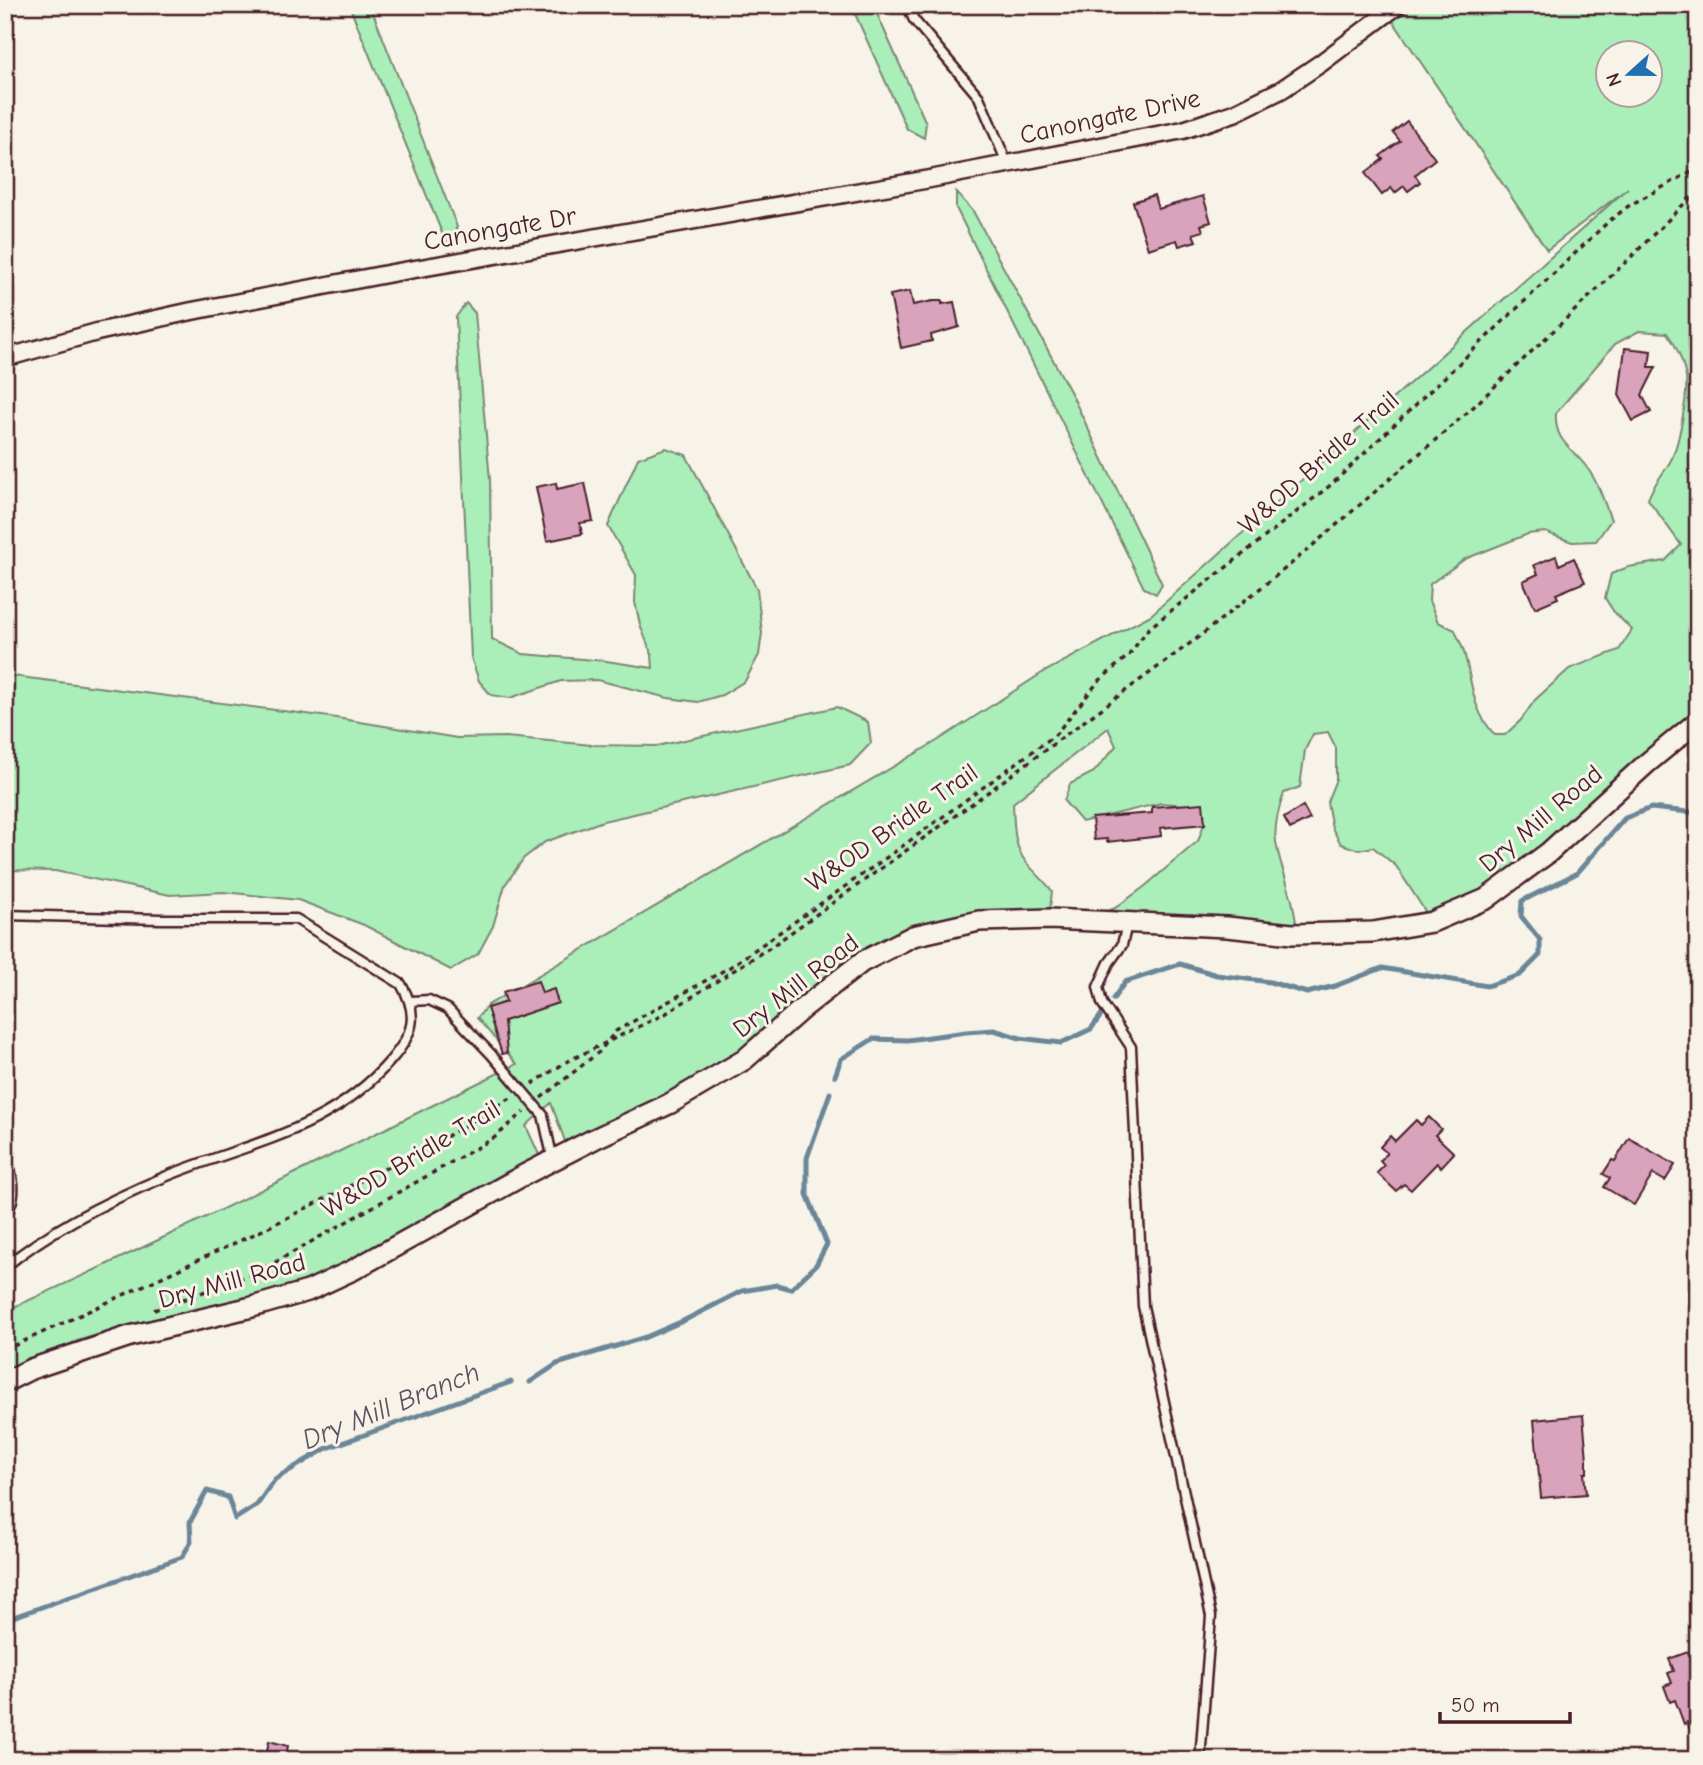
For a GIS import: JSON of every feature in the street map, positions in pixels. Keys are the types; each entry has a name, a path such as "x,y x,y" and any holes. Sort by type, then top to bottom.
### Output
{"street":[{"name":"Canongate Drive","path":"1007,163 1184,130 1234,113 1302,78 1398,5"},
{"name":"Canongate Dr","path":"5,358 97,332 205,309 1007,163"},
{"name":"Dry Mill Road","path":"5,1382 31,1368 130,1336 308,1291 353,1270 554,1160 669,1104 744,1060 803,1008 862,962 914,936 979,921 1060,918 1127,924 1227,927 1292,934 1373,932 1432,922 1486,899 1538,861 1698,721"}],"lane":[{"path":"907,5 914,20 979,97 1007,163"},
{"path":"5,915 296,919 401,984 411,1001 413,1018 409,1034 399,1050 364,1089 333,1110 283,1135 167,1176 124,1196 55,1233 5,1267"},
{"path":"1127,924 1122,945 1109,963 1098,987 1102,1003 1131,1047 1143,1306 1211,1616 1200,1760"},
{"path":"411,1001 429,1000 448,1009 534,1103 543,1115 554,1160"},
{"path":"5,1154 15,1180 13,1204 5,1216"}],"path":[{"name":"W&OD Bridle Trail","path":"149,1312 258,1272 494,1138 599,1052 616,1031 730,967 1055,735 1098,682 1129,654 1148,629 1332,484 1609,220 1630,205 1698,168"},
{"path":"5,1350 265,1229 441,1140 486,1115 566,1062 665,1014 782,939 1196,639 1291,564 1469,411 1698,190"}],"green space":[{"path":"349,5 370,5 457,227 446,243"},
{"path":"851,5 873,5 926,123 924,138 907,129"},
{"path":"1408,5 1698,5 1698,721 1548,853 1432,922 1396,866 1373,847 1359,850 1341,844 1332,828 1327,802 1336,779 1336,748 1328,732 1313,734 1305,750 1300,787 1284,793 1275,833 1298,934 1087,920 1115,908 1144,887 1198,841 1205,821 1198,806 1161,803 1082,822 1064,801 1070,784 1094,772 1116,746 1108,728 1013,803 1015,834 1022,856 1052,891 1049,919 979,921 862,962 744,1060 569,1152 551,1103 526,1126 540,1157 349,1264 266,1296 136,1323 77,1341 5,1373 5,1311 198,1221 517,1064 477,1018 488,1005 937,741 1042,673 1151,615 1628,188 1547,250 1391,18","holes":["1639,331 1667,333 1679,354 1686,377 1684,408 1680,433 1670,462 1648,499 1681,545 1665,561 1628,567 1611,574 1605,598 1614,612 1632,630 1619,650 1569,669 1535,700 1521,720 1505,735 1495,735 1487,726 1478,707 1455,630 1438,622 1429,601 1430,584 1465,559 1528,534 1545,532 1572,542 1596,541 1611,520 1592,475 1561,438 1556,413 1615,344"]},
{"path":"956,192 973,211 1072,395 1162,584 1156,594 1144,588 956,208"},
{"path":"466,303 475,313 490,480 492,639 523,654 653,668 652,655 640,625 635,602 636,575 608,526 638,458 666,448 686,455 757,589 762,633 759,655 745,681 722,695 698,702 668,698 597,680 561,681 510,698 491,695 479,681 471,657 456,317"},
{"path":"5,675 330,717 457,738 506,737 592,745 657,746 837,707 868,722 871,743 850,765 603,821 545,842 524,858 505,885 493,926 478,954 451,970 364,925 298,900 224,892 170,895 55,871 5,870"}],"building":[{"path":"1407,121 1435,159 1415,175 1420,182 1408,191 1404,186 1395,193 1391,188 1382,195 1365,173 1383,159 1380,156 1400,141 1393,132"},
{"path":"1154,195 1158,209 1203,196 1211,222 1201,225 1203,231 1193,234 1196,241 1179,246 1177,240 1148,249 1133,202"},
{"path":"910,291 913,305 933,301 942,301 942,304 954,302 959,327 931,335 932,341 901,348 890,295"},
{"path":"1625,348 1651,351 1649,367 1656,367 1642,395 1651,412 1633,421 1619,395"},
{"path":"556,483 557,489 585,483 593,521 580,523 582,534 547,541 536,487"},
{"path":"1556,556 1559,565 1574,558 1585,582 1556,594 1558,598 1535,608 1523,581 1538,574 1534,565"},
{"path":"1203,803 1205,824 1160,828 1161,836 1107,842 1107,839 1094,840 1092,818 1152,813 1152,807"},
{"path":"1303,806 1310,819 1290,829 1284,818"},
{"path":"538,981 542,993 554,989 558,1003 504,1021 507,1053 502,1054 487,1008 506,1002 503,992"},
{"path":"1429,1117 1441,1129 1435,1135 1454,1153 1441,1167 1437,1163 1411,1190 1404,1184 1396,1191 1377,1173 1384,1166 1380,1161 1387,1153 1380,1147 1390,1136 1395,1141 1416,1120 1421,1125"},
{"path":"1629,1138 1675,1165 1665,1181 1653,1174 1634,1205 1604,1187 1610,1178 1603,1174 1612,1160 1615,1161"},
{"path":"1583,1415 1587,1459 1587,1473 1584,1473 1586,1494 1541,1498 1534,1420"},
{"path":"1693,1650 1698,1662 1697,1747 1687,1722 1684,1724 1675,1700 1670,1702 1664,1686 1672,1683 1668,1673 1674,1671 1669,1659"},
{"path":"269,1741 288,1746 285,1760 265,1760"}],"waterway":[{"name":"Dry Mill Branch","path":"1113,999 1125,982 1180,964 1217,975 1270,982 1307,993 1335,986 1382,968 1487,986 1520,975 1540,955 1540,940 1521,916 1522,901 1577,873 1625,818 1651,808 1698,813"},
{"name":"Dry Mill Branch","path":"835,1076 841,1059 873,1039 908,1040 994,1030 1020,1038 1061,1043 1091,1029 1102,1014"},
{"name":"Dry Mill Branch","path":"530,1382 557,1364 646,1337 742,1291 777,1285 791,1289 816,1265 827,1244 807,1194 807,1158 830,1093"},
{"name":"Dry Mill Branch","path":"5,1620 182,1557 191,1542 190,1522 207,1491 228,1497 235,1519 257,1505 275,1479 325,1449 511,1382"}]}
